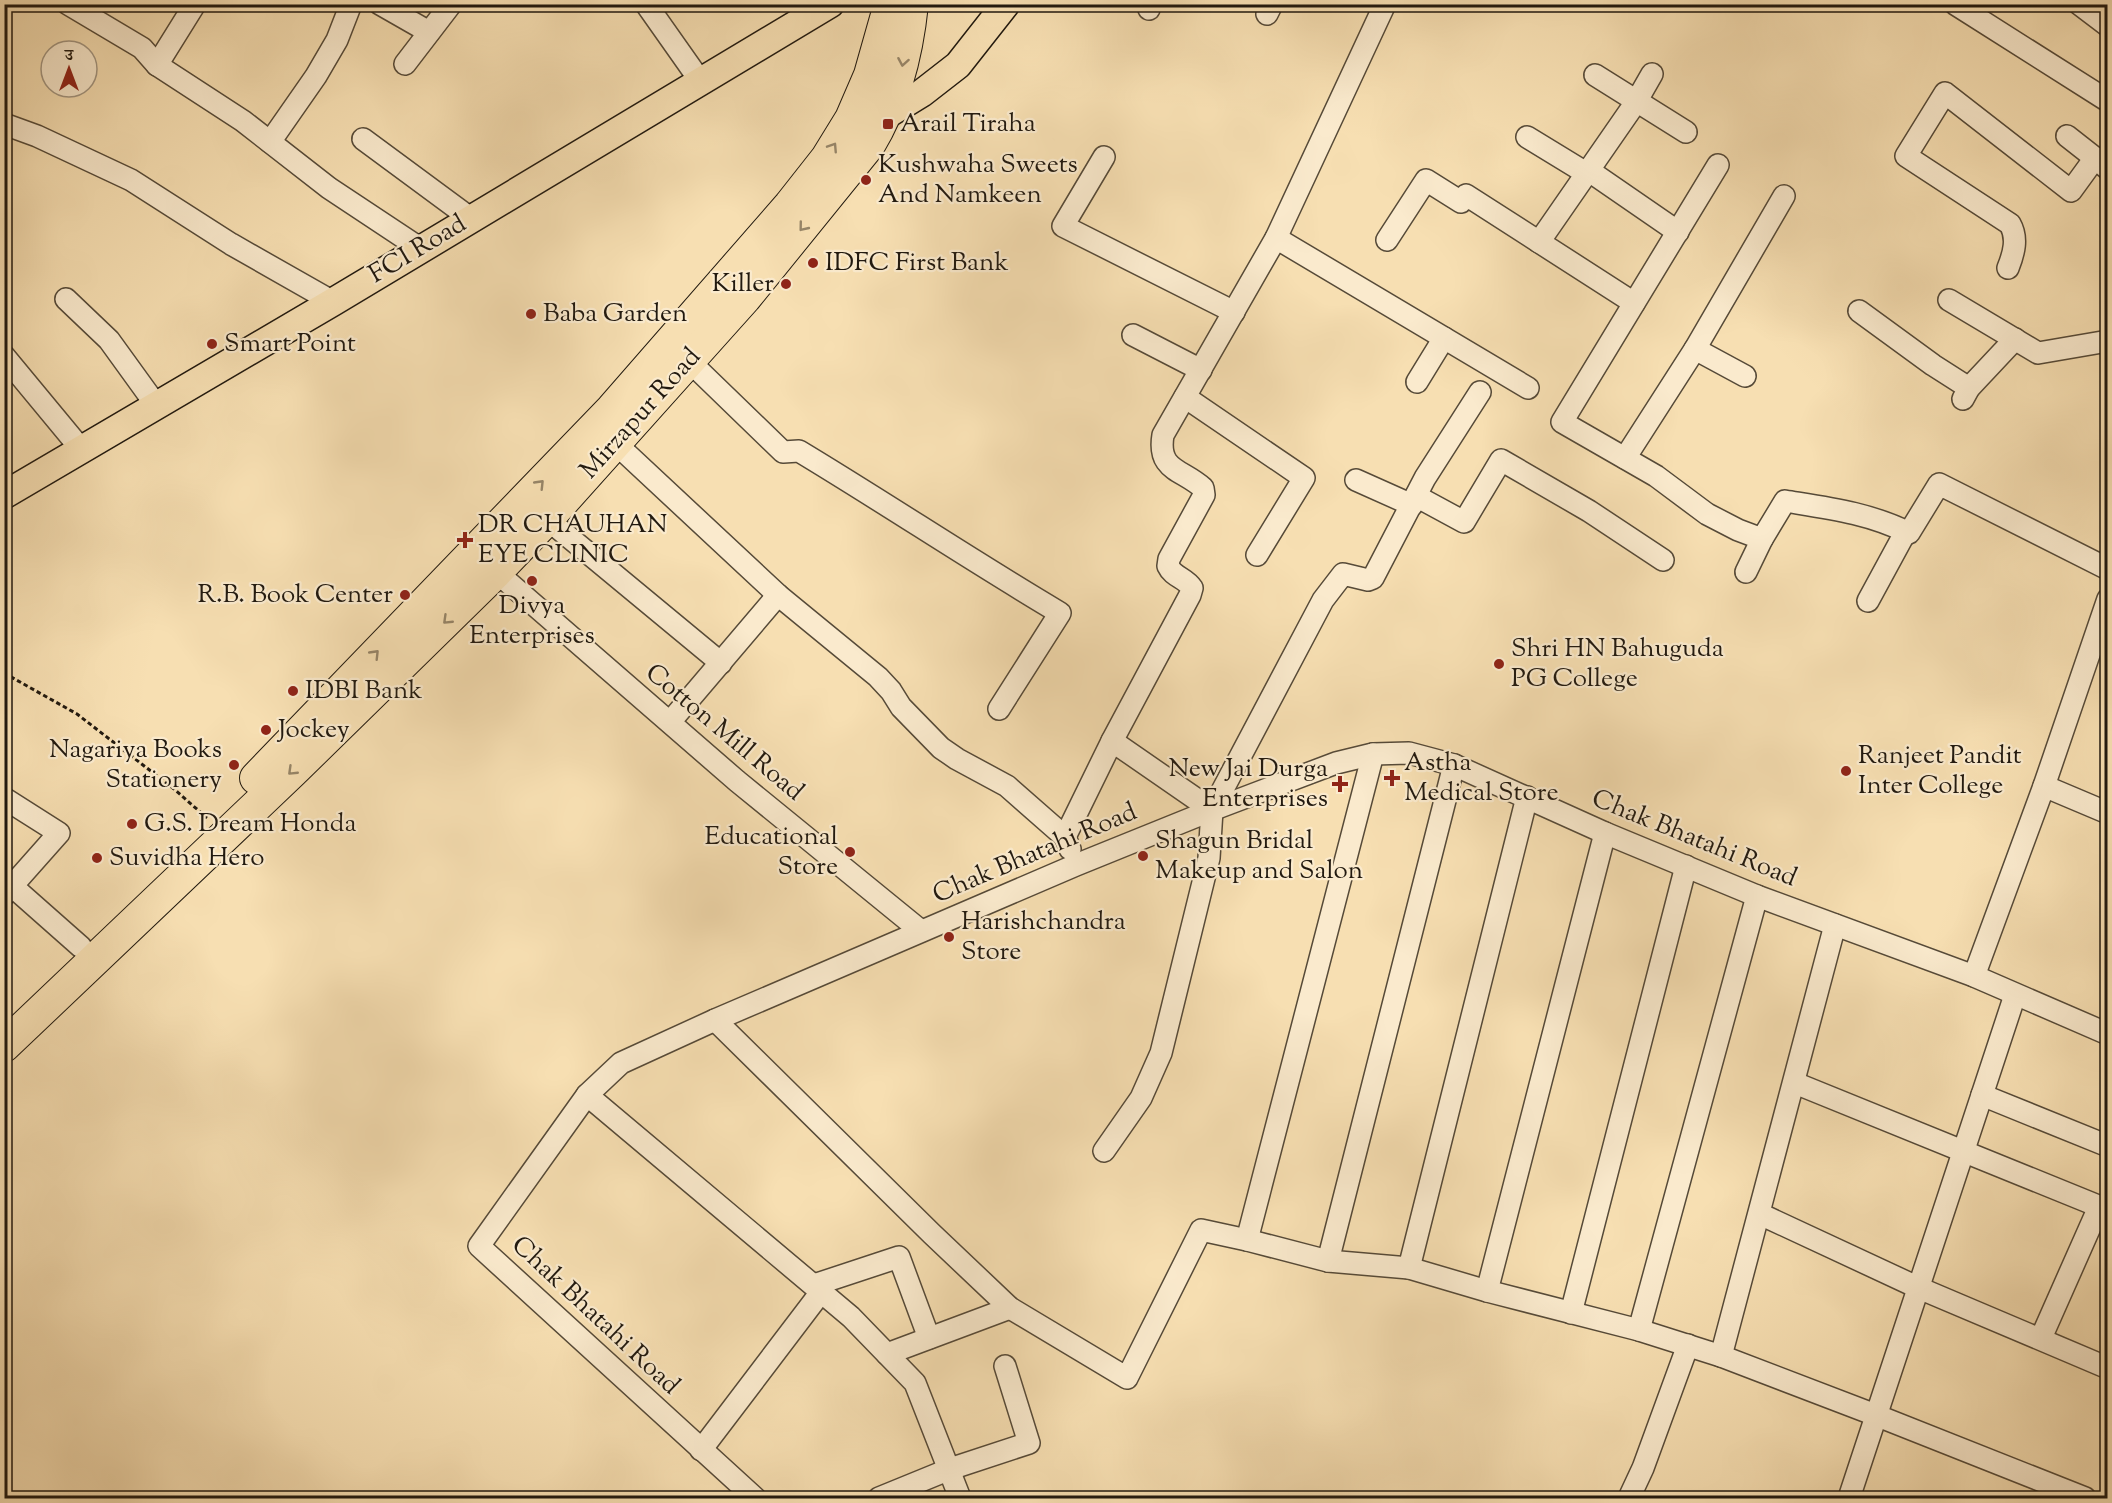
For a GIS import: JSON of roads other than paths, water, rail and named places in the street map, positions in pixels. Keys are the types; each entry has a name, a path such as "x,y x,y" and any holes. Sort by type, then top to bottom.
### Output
{"highway":[{"name":"Mirzapur Road","path":"4,1046 293,771 485,562 612,409 790,205 820,166 851,119 870,75 888,4"},
{"name":"Mirzapur Road","path":"4,1019 485,562 547,519 689,361 745,298 869,145 901,72 912,4"}],"main road":[{"name":"FCI Road","path":"4,495 701,82 798,13 830,4"},
{"path":"883,117 922,93 958,64 1005,4"}],"street":[{"path":"68,4 142,48 157,65 243,121 330,188 421,249"},
{"path":"157,65 195,4"},
{"path":"270,142 316,76 337,40 351,4"},
{"path":"380,4 429,32"},
{"path":"405,64 451,4"},
{"path":"646,4 701,82"},
{"path":"1065,837 1192,588 1188,582 1171,573 1168,566 1169,559 1204,495 1203,488 1164,460 1163,435 1276,238 1385,4"},
{"path":"1955,4 2108,101"},
{"path":"2079,4 2108,26"},
{"path":"1539,242 1636,102 1652,74"},
{"path":"1594,75 1686,132"},
{"path":"2008,267 2014,253 2015,232 2010,224 1906,156 1945,93 2071,191 2101,163 2067,136"},
{"path":"4,124 37,136 131,180 231,244 333,302"},
{"path":"1527,137 1587,172 1678,231"},
{"path":"363,139 470,218"},
{"path":"1104,157 1063,226 1234,312"},
{"path":"1718,165 1562,422 1656,476 1707,514 1762,539"},
{"path":"1387,240 1426,180 1461,202 1466,195 1634,303"},
{"path":"1625,458 1695,349 1784,196"},
{"path":"1276,238 1528,388"},
{"path":"66,299 109,340 156,405"},
{"path":"1949,300 2038,353 2108,341"},
{"path":"1859,311 1933,365 1966,394 2015,339"},
{"path":"1133,335 1201,370"},
{"path":"1417,382 1444,338"},
{"path":"1695,349 1745,376"},
{"path":"4,356 81,449"},
{"path":"689,361 783,452 799,451 893,508 966,557 1060,613 999,709"},
{"path":"1104,1151 1141,1098 1161,1053 1209,858 1212,810 1323,600 1343,574 1368,580 1373,578 1425,478 1480,392"},
{"path":"1185,397 1304,478 1257,555"},
{"path":"614,442 778,595 878,677 901,707 941,747 957,759 1007,786 1065,837 1076,865"},
{"path":"1356,480 1414,500 1464,522 1501,460 1589,511 1663,560"},
{"path":"1746,572 1762,539 1785,501 1856,513 1884,521 1909,533 1939,484 2108,569"},
{"path":"547,519 721,663"},
{"path":"1868,601 1906,531"},
{"name":"Cotton Mill Road","path":"485,562 736,781 921,931"},
{"path":"670,722 778,595"},
{"path":"1974,976 2044,786 2100,644 2108,599"},
{"path":"1113,741 1212,810"},
{"name":"Chak Bhatahi Road","path":"755,1498 479,1246 587,1095 621,1063 715,1020 1076,865 1212,810 1336,764 1373,754 1409,753 1454,765 1605,833 1757,896 1974,976 2108,1034"},
{"path":"1247,1240 1373,754"},
{"path":"1328,1261 1454,765"},
{"path":"2044,786 2108,813"},
{"path":"1409,1268 1527,797"},
{"path":"4,798 59,833 8,890 81,947"},
{"path":"1487,1291 1605,833"},
{"path":"1571,1313 1686,866"},
{"path":"1639,1330 1757,896"},
{"path":"1721,1356 1835,925"},
{"path":"1849,1498 1878,1416 2015,995"},
{"path":"715,1020 1010,1308 1127,1378 1202,1230 1328,1261 1409,1268 1487,1291 1639,1330 1721,1356 2085,1498"},
{"path":"1795,1083 2103,1208 2041,1338"},
{"path":"587,1095 852,1317 915,1383 960,1498"},
{"path":"1982,1095 2108,1146"},
{"path":"1760,1214 1919,1288 2108,1368"},
{"path":"701,1450 818,1289 899,1257 929,1338"},
{"path":"887,1354 1010,1308"},
{"path":"1629,1498 1643,1468 1688,1346"},
{"path":"879,1498 950,1469 1029,1443 1005,1366"}],"place":[{"name":"Arail Tiraha","path":"888,124"},
{"name":"Kushwaha Sweets And Namkeen","path":"866,180"},
{"name":"IDFC First Bank","path":"813,263"},
{"name":"Killer","path":"786,284"},
{"name":"Baba Garden","path":"531,314"},
{"name":"Smart Point","path":"212,344"},
{"name":"DR CHAUHAN EYE CLINIC","path":"465,540"},
{"name":"Divya Enterprises","path":"532,581"},
{"name":"R.B. Book Center","path":"405,595"},
{"name":"Shri HN Bahuguda PG College","path":"1499,664"},
{"name":"IDBI Bank","path":"293,691"},
{"name":"Jockey","path":"266,730"},
{"name":"Nagariya Books Stationery","path":"234,765"},
{"name":"Ranjeet Pandit Inter College","path":"1846,771"},
{"name":"Astha Medical Store","path":"1392,778"},
{"name":"New Jai Durga Enterprises","path":"1340,784"},
{"name":"G.S. Dream Honda","path":"132,824"},
{"name":"Educational Store","path":"850,852"},
{"name":"Shagun Bridal Makeup and Salon","path":"1143,856"},
{"name":"Suvidha Hero","path":"97,858"},
{"name":"Harishchandra Store","path":"949,937"}]}
